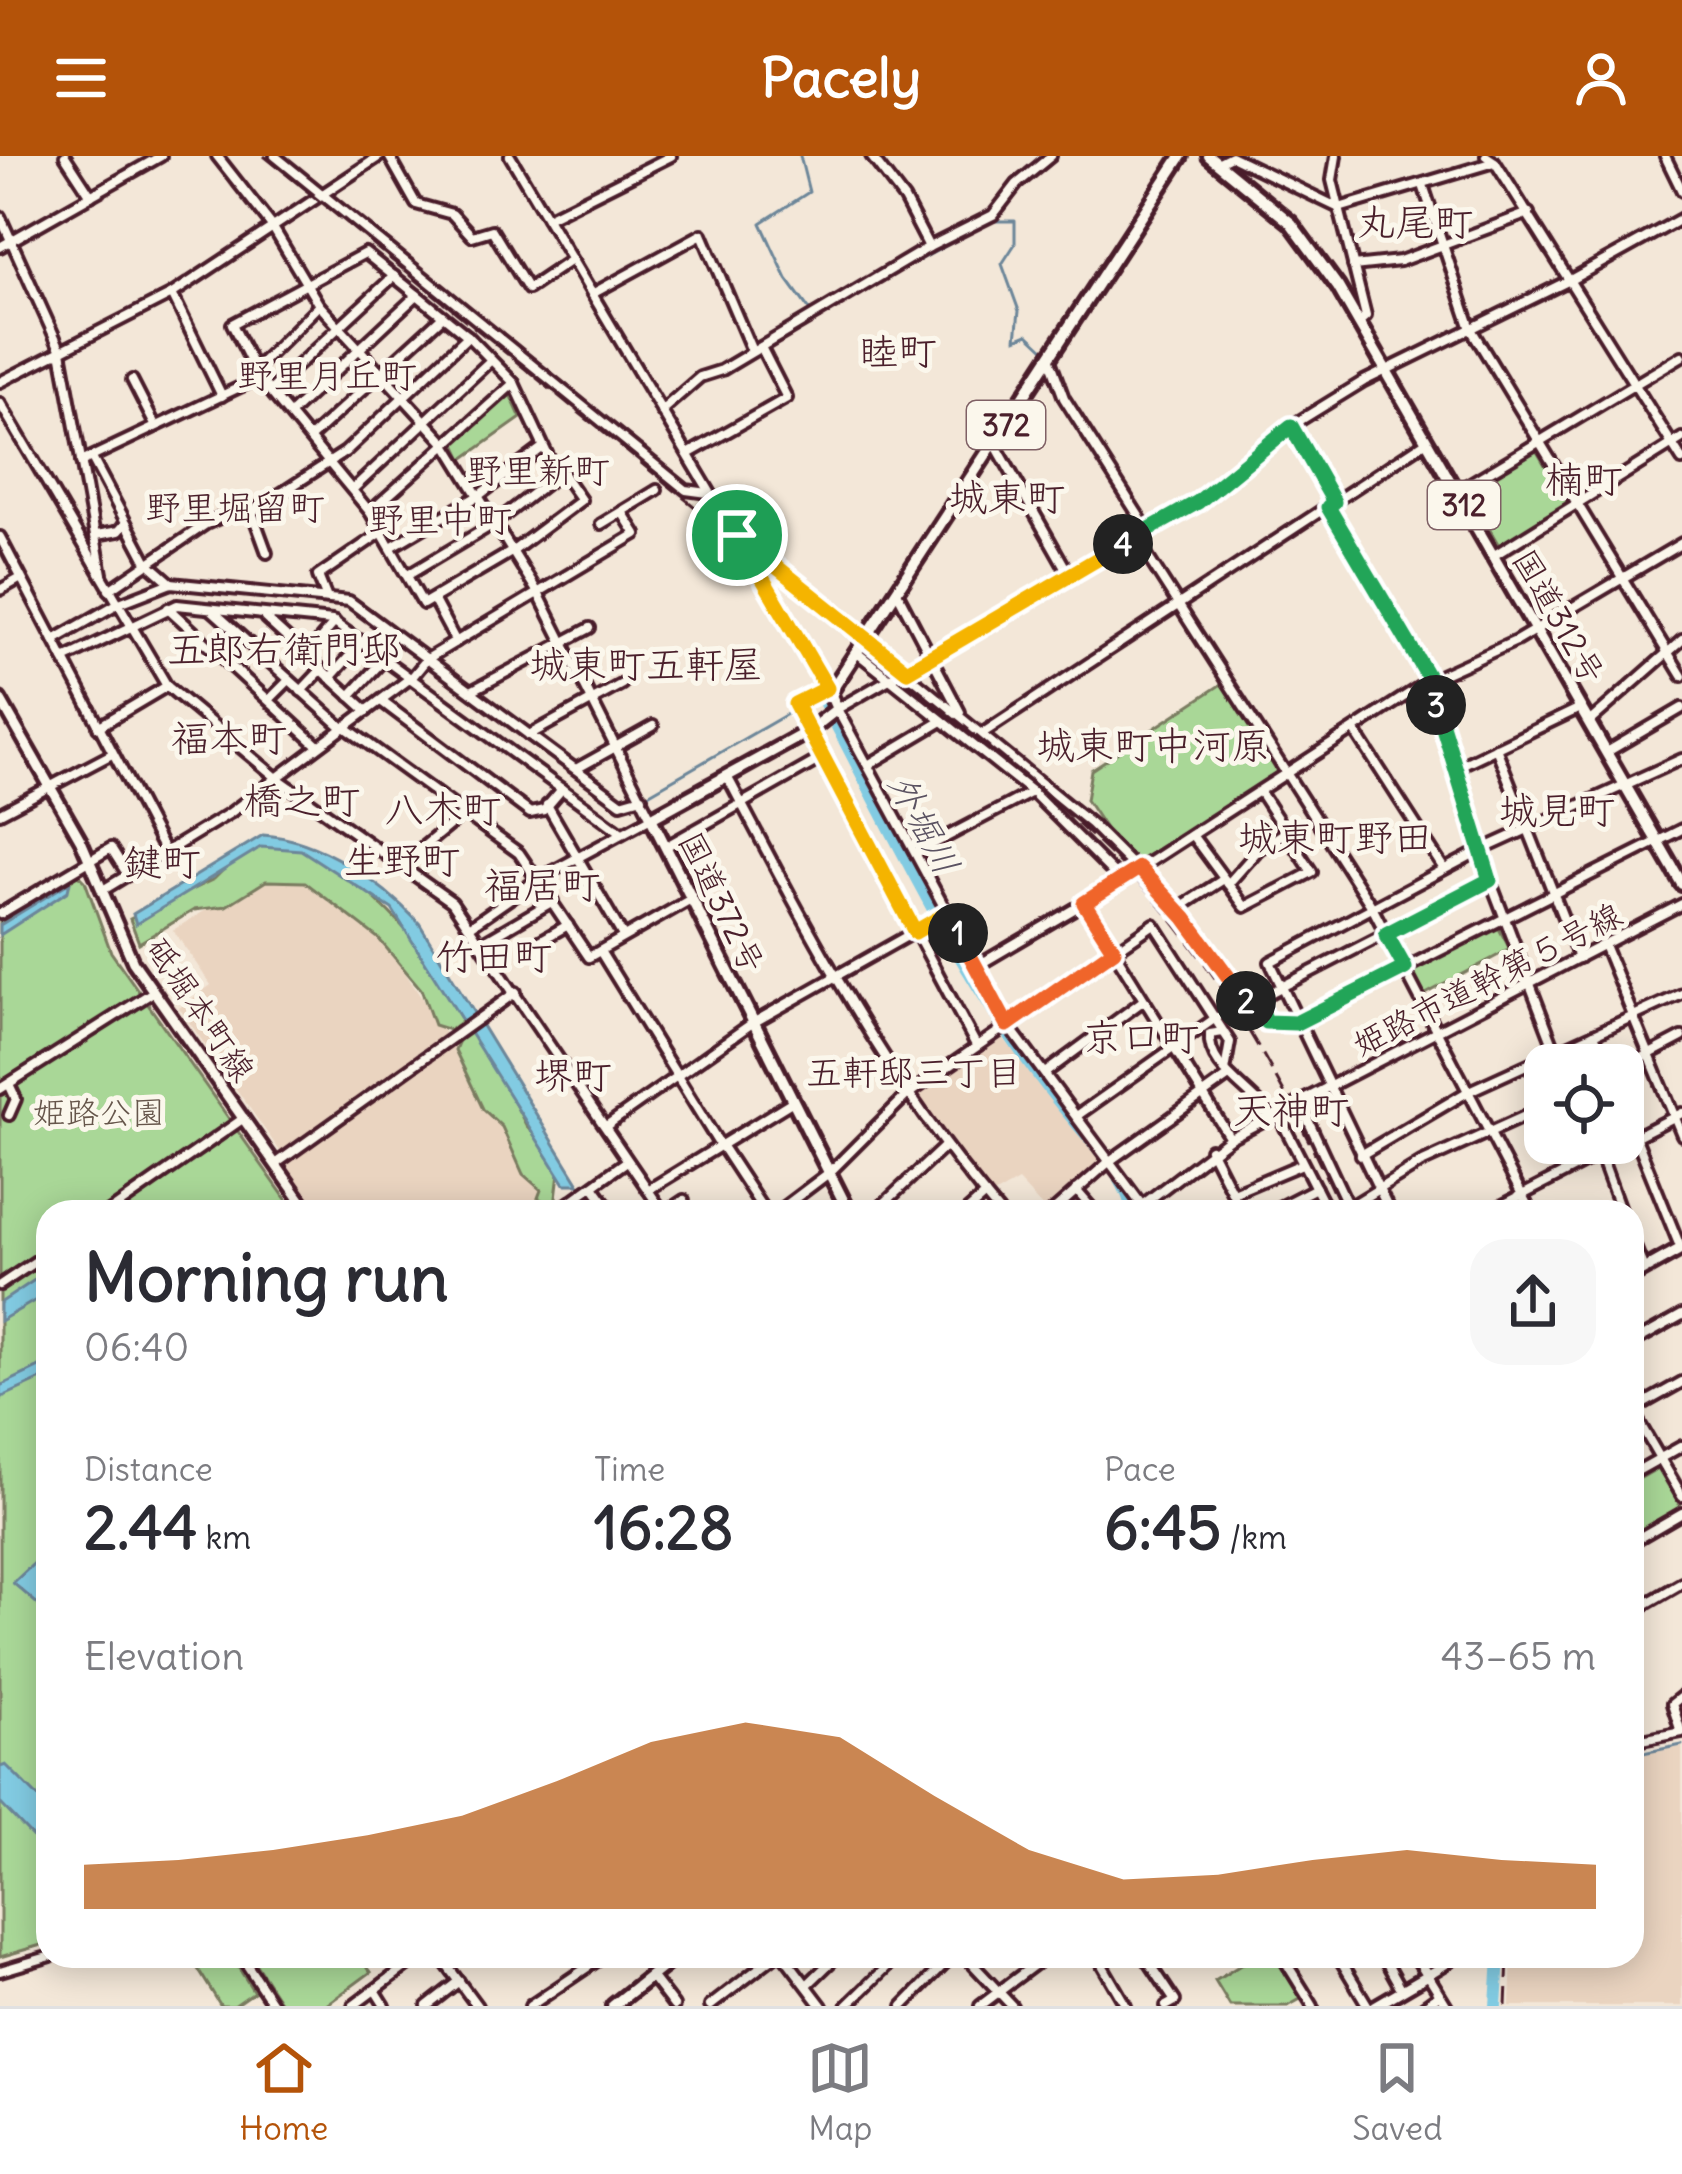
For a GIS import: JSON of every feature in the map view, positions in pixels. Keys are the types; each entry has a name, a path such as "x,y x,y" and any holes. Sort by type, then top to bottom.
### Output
{"highway":[{"name":"372","path":"829,691 1180,156"},
{"name":"国道312号","path":"1214,159 1292,223 1358,323 1682,884"},
{"path":"829,691 831,714"},
{"name":"国道372号","path":"831,714 651,818 843,1200"},
{"path":"1644,1269 1682,1248"},
{"path":"613,2006 661,1968"}],"main road":[{"name":"砥堀本町線","path":"0,698 90,860 129,956 301,1200"},
{"path":"1371,2006 1427,1975 1423,1968"}],"street":[{"path":"65,156 91,196"},
{"path":"0,247 161,156"},
{"path":"217,156 272,226 320,305 446,444 538,593 651,818 538,879 472,925"},
{"path":"275,156 686,490 710,493"},
{"path":"0,382 172,294 384,156 416,204 452,214 472,236 492,230 528,289 571,260"},
{"path":"510,156 829,691 797,708 976,1045"},
{"path":"871,156 904,199 929,247"},
{"path":"661,411 700,377 993,215 1017,184 1051,156"},
{"path":"1214,159 1231,156 1339,208 1423,185 1490,159 1572,280 1682,460"},
{"path":"1336,156 1332,180 1366,316 1358,323"},
{"path":"1665,156 1682,190"},
{"path":"548,218 666,157"},
{"path":"1423,185 1471,329 1682,676"},
{"path":"1353,266 1400,261 1529,214"},
{"path":"0,216 61,351 106,585"},
{"path":"1138,1200 1007,1025 868,765 831,714 1198,502 1291,426 1385,369 1572,280 1682,218"},
{"path":"592,294 702,234 757,349 787,398 688,454"},
{"path":"408,575 495,523 557,475 563,474 581,500 513,550 423,604 354,488 270,392 232,324 365,253 468,336 514,383 557,475"},
{"path":"270,392 394,276"},
{"path":"172,294 223,396"},
{"path":"290,414 417,295"},
{"path":"81,462 223,396 257,373 320,305"},
{"path":"311,437 443,316"},
{"path":"252,512 330,461 468,336"},
{"path":"354,488 491,360"},
{"path":"1050,360 1064,398 1147,530"},
{"path":"1456,491 1680,361"},
{"path":"132,380 155,425"},
{"path":"370,512 514,383"},
{"path":"0,403 167,686 277,778 452,902 655,1200"},
{"path":"1291,426 1430,680 1479,851 1553,1044"},
{"path":"1493,556 1682,438"},
{"path":"983,733 1427,441"},
{"path":"994,442 1070,577"},
{"path":"391,547 478,496 542,448"},
{"path":"93,460 147,562 171,583"},
{"path":"601,524 657,490"},
{"path":"106,585 206,524 242,508 252,512 267,554"},
{"path":"103,890 277,778 413,676 427,659 636,535 622,512"},
{"path":"97,535 119,531 126,523"},
{"path":"326,597 318,576 382,532"},
{"path":"737,535 983,733 1139,868 1185,918 1242,1000 1258,999 1281,988 1490,880"},
{"path":"1135,537 1372,907 1525,1200"},
{"path":"0,538 165,852"},
{"path":"977,966 1289,774 1430,680 1536,629 1682,543"},
{"path":"0,590 21,578"},
{"path":"54,640 117,604 171,583 349,601 621,802 642,796"},
{"path":"896,592 964,718"},
{"path":"433,599 456,642"},
{"path":"64,659 167,608 335,622 622,832"},
{"path":"167,608 317,746"},
{"path":"211,609 344,728 519,853 589,957 691,899"},
{"path":"264,617 367,711"},
{"path":"306,656 335,622"},
{"path":"471,692 590,628"},
{"path":"331,678 364,640"},
{"path":"1589,722 1682,640"},
{"path":"856,652 1032,792 1120,880"},
{"path":"350,696 386,657"},
{"path":"302,691 321,670"},
{"path":"269,701 289,680"},
{"path":"529,735 622,684"},
{"path":"98,727 167,686"},
{"path":"381,700 530,813 537,815 562,789"},
{"path":"1453,769 1581,707"},
{"path":"1607,752 1682,708"},
{"path":"868,765 942,721"},
{"path":"575,770 653,726"},
{"path":"1355,731 1444,869"},
{"path":"1496,748 1579,958"},
{"path":"0,813 112,754"},
{"path":"665,847 822,758"},
{"path":"1384,1200 1270,962 1479,851 1628,788 1682,759"},
{"path":"727,776 834,977 943,1148 989,1200"},
{"path":"916,853 1032,792"},
{"path":"1192,835 1245,908 1312,872 1260,792"},
{"path":"547,805 623,936"},
{"path":"401,865 463,814"},
{"path":"1258,999 1266,1022 1296,1023 1503,915 1682,830"},
{"path":"1185,904 1226,882 1259,848 1286,832"},
{"path":"0,914 111,848 128,875"},
{"path":"483,942 553,901"},
{"path":"1084,903 1230,1138"},
{"name":"姫路市道幹第５号線","path":"1153,1200 1210,1149 1682,904"},
{"path":"606,1126 751,1024 946,914"},
{"path":"793,1200 830,1172 907,1095 1154,924 1232,1046 1227,1074 1066,1200"},
{"path":"530,946 568,925"},
{"path":"1604,945 1678,1115 1682,1135"},
{"path":"600,951 757,1200"},
{"path":"9,1115 16,1099 4,1086 153,992"},
{"path":"277,1163 516,992"},
{"path":"1570,1044 1682,994"},
{"path":"1045,1073 1144,1000"},
{"path":"1078,1115 1216,1017"},
{"path":"1224,1033 1213,1032 1208,1041 1227,1074 1275,1116 1322,1200"},
{"path":"1594,1034 1598,1044"},
{"path":"1644,1056 1682,1037"},
{"path":"1361,1155 1469,1091 1524,1065"},
{"path":"648,1190 793,1101"},
{"path":"1300,1103 1343,1200"},
{"path":"1644,1132 1678,1115"},
{"path":"1361,1200 1524,1116"},
{"path":"126,1200 244,1118"},
{"path":"888,1200 943,1148"},
{"path":"1210,1149 1236,1200"},
{"path":"1644,1157 1682,1248"},
{"path":"573,1200 627,1161"},
{"path":"1233,1193 1302,1164"},
{"path":"1514,1200 1582,1164"},
{"path":"1604,1164 1615,1200"},
{"path":"593,1186 603,1200"},
{"path":"1294,1200 1316,1189"},
{"path":"1076,1190 1085,1200"},
{"path":"979,1200 985,1195"},
{"path":"0,1285 36,1261"},
{"path":"1644,1336 1682,1316"},
{"path":"1644,1403 1682,1382"},
{"path":"1644,1431 1682,1496"},
{"path":"1644,1467 1682,1446"},
{"path":"1644,1535 1682,1513"},
{"path":"1644,1603 1682,1583"},
{"path":"1644,1740 1682,1732 1672,1704 1682,1696"},
{"path":"0,1971 36,1960"},
{"path":"250,1968 274,2006"},
{"path":"353,2006 404,1968"},
{"path":"449,1968 477,2006"},
{"path":"530,2006 586,1968"},
{"path":"710,2006 759,1968"},
{"path":"794,1968 822,2006"},
{"path":"807,1985 825,1968"},
{"path":"847,2006 886,1968"},
{"path":"903,2006 940,1968"},
{"path":"977,1968 1012,2006"},
{"path":"980,2006 1030,1968"},
{"path":"1104,1968 1126,2006"},
{"path":"1153,1968 1175,2001 1166,2006"},
{"path":"1289,1968 1310,2002 1294,2006"},
{"path":"1346,1968 1371,2006"},
{"path":"1389,1968 1402,1990"},
{"path":"1439,1968 1427,1975 1447,2006"},
{"path":"651,1976 674,2006"},
{"path":"427,2006 459,1982"},
{"path":"375,1990 385,2006"},
{"path":"1424,2006 1439,1995"}],"shaded area":[{"path":"271,871 302,874 382,937 445,1034 282,1154 179,1008 211,985 173,930"},
{"path":"1000,1034 1103,1161 1060,1200 1036,1200 1018,1181 990,1197 946,1147 913,1095"},
{"path":"459,1038 557,1188 551,1200 311,1200 285,1163"},
{"path":"1682,1747 1682,2006 1510,2006 1512,1968 1644,1968 1644,1752"}],"green space":[{"path":"508,390 521,418 463,459 454,440"},
{"path":"1536,450 1569,505 1500,547 1467,491"},
{"path":"1223,683 1279,775 1140,866 1108,833 1086,800 1091,770"},
{"path":"281,841 338,869 389,912 432,963 467,1017 450,1030 434,1025 421,989 378,938 305,882 266,881 226,906 194,910 139,943 130,919 214,879 241,852"},
{"name":"姫路公園","path":"76,872 85,881 111,952 287,1200 36,1200 36,1946 0,1957 0,917"},
{"path":"1497,925 1510,949 1422,996 1411,969"},
{"path":"476,1029 526,1125 560,1165 556,1200 538,1198 541,1190 523,1174 502,1127 483,1109 455,1050 462,1033"},
{"path":"1660,1467 1682,1510 1644,1531 1644,1476"},
{"path":"197,1968 239,1968 254,1992 234,2006 221,2006"},
{"path":"258,1968 368,1968 371,1972 325,2006 283,2006"},
{"path":"1236,1968 1286,1968 1304,1997 1288,2006 1230,2006 1215,1981"}],"water":[{"path":"263,835 327,853 387,892 419,923 579,1184 565,1184 392,909 301,850 261,847 136,924 133,914"},
{"path":"70,882 68,891 0,935 0,925"},
{"path":"36,1279 36,1300 0,1321 0,1303"},
{"path":"36,1369 36,1382 0,1398 0,1386"},
{"path":"36,1561 36,1603 13,1583"},
{"path":"6,1765 36,1795 36,1840 0,1803 0,1767"}],"waterway":[{"path":"800,156 809,192 761,223 787,279 816,319 836,307"},
{"path":"870,287 992,221 1015,221 1015,244 1002,264 1019,311 1016,339 1028,334 1046,351"},
{"path":"648,794 801,706 824,702"},
{"name":"外堀川","path":"824,702 962,961 1026,1059 1114,1170 1129,1200"},
{"path":"1644,1441 1653,1457"},
{"path":"1644,1472 1656,1465"},
{"path":"1644,1753 1682,1745"},
{"name":"外堀川","path":"1496,2006 1498,1968"}],"railway":[{"path":"264,156 1040,788 1128,872 1176,925 1247,1028 1336,1200"},
{"path":"1506,2006 1508,1968"}],"district":[{"name":"丸尾町","path":"1415,222"},
{"name":"睦町","path":"898,351"},
{"name":"野里月丘町","path":"327,375"},
{"name":"野里新町","path":"538,470"},
{"name":"楠町","path":"1584,479"},
{"name":"城東町","path":"1007,497"},
{"name":"野里堀留町","path":"235,507"},
{"name":"野里中町","path":"440,519"},
{"name":"五郎右衛門邸","path":"284,649"},
{"name":"城東町五軒屋","path":"646,664"},
{"name":"福本町","path":"229,738"},
{"name":"城東町中河原","path":"1153,745"},
{"name":"橋之町","path":"302,800"},
{"name":"八木町","path":"443,809"},
{"name":"城見町","path":"1557,810"},
{"name":"城東町野田","path":"1335,837"},
{"name":"生野町","path":"402,860"},
{"name":"鍵町","path":"162,862"},
{"name":"福居町","path":"542,885"},
{"name":"竹田町","path":"494,956"},
{"name":"京口町","path":"1141,1037"},
{"name":"五軒邸三丁目","path":"914,1072"},
{"name":"堺町","path":"573,1075"},
{"name":"天神町","path":"1291,1110"}],"route":[{"path":"1291,426 1334,502 1328,507 1430,680 1490,880 1386,934 1405,968 1296,1023 1277,1024 1266,1022 1258,999 1242,1000 1185,918 1139,868 1084,903 1114,950 1007,1025 946,914 915,932 795,704 827,688 737,535 907,671 1198,502 1291,426"}]}
